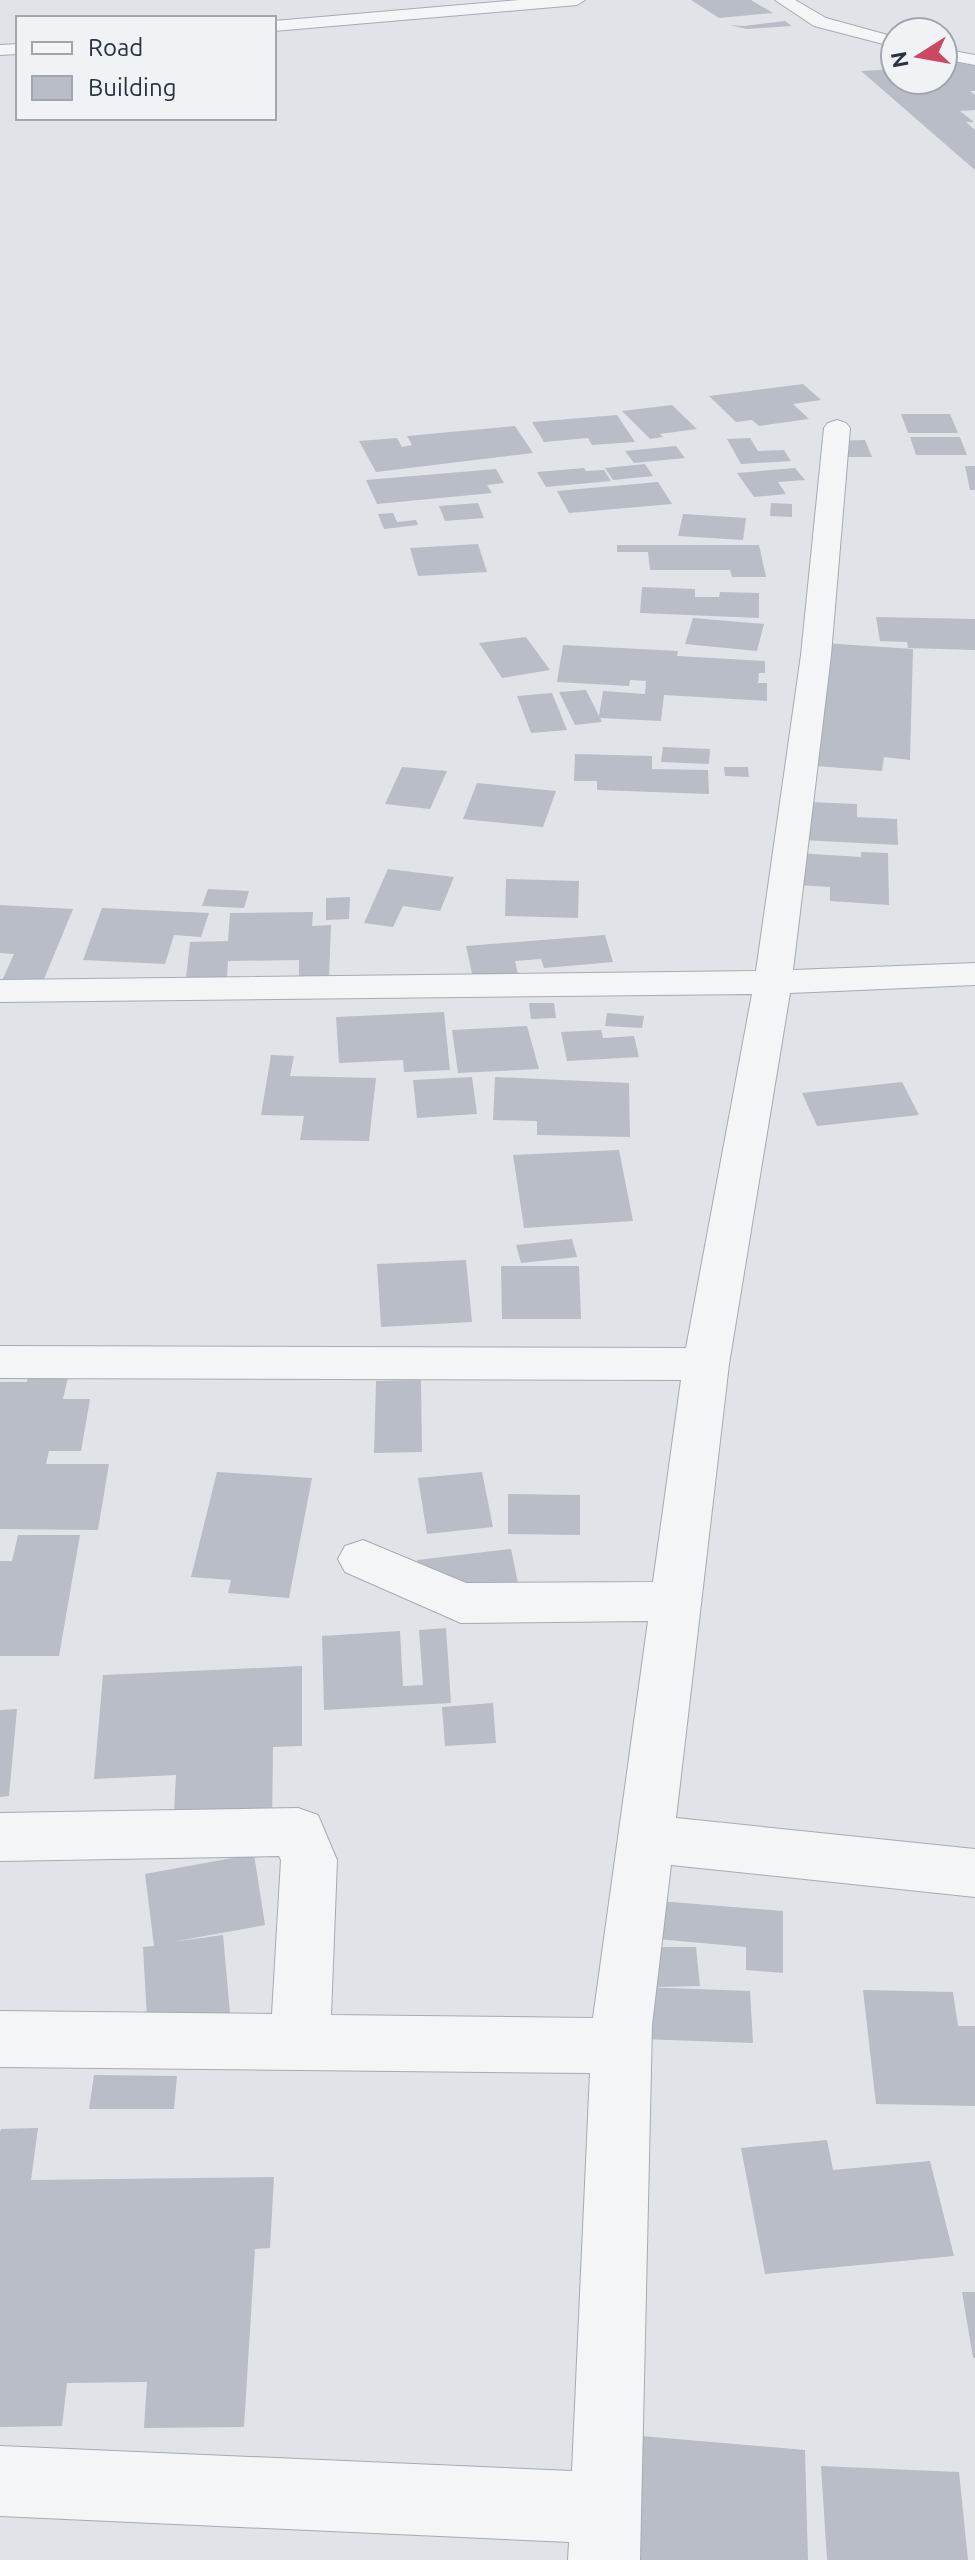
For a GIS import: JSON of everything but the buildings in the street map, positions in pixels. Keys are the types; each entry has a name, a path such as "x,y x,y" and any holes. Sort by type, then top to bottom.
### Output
{"street":[{"path":"276,26 577,0"},
{"path":"783,0 820,22 879,38"},
{"path":"0,2481 604,2534 622,2046 645,1839 706,1364 773,982 816,655 837,428"},
{"path":"0,991 773,982 975,974"},
{"path":"0,1362 706,1364"},
{"path":"363,1559 461,1603 676,1601"},
{"path":"0,1837 298,1832 309,1860 300,2042"},
{"path":"645,1839 975,1873"},
{"path":"0,2039 622,2046"}]}
